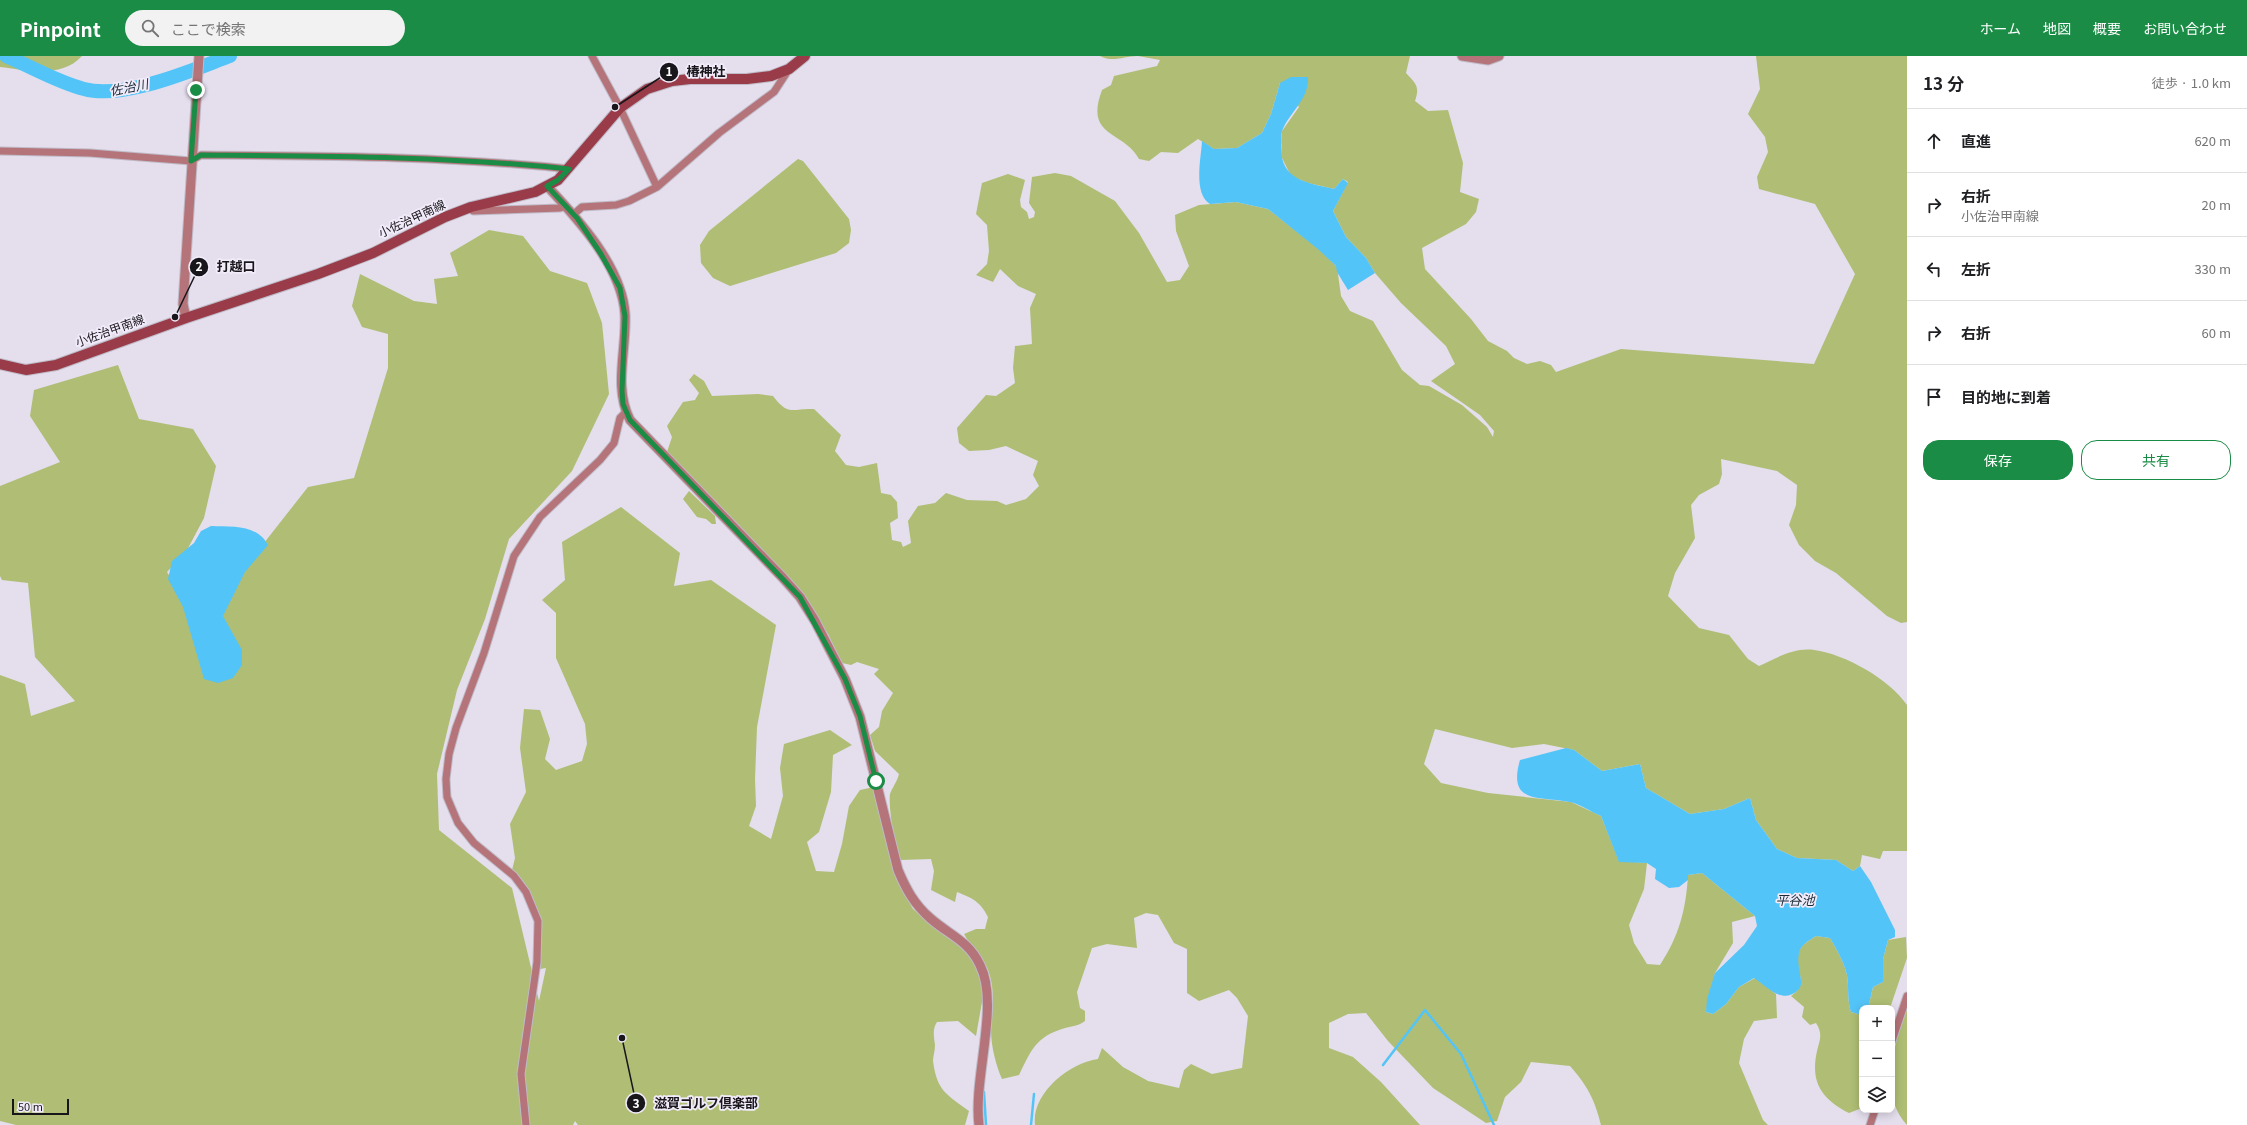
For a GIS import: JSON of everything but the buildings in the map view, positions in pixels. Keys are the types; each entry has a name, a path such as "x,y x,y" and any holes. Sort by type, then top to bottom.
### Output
{"main road":[{"name":"小佐治甲南線","path":"0,364 26,370 56,365 186,318 318,274 373,253 445,217 472,207 535,192 558,180 620,108 647,89 672,81 690,79 747,79 770,76 788,69 805,56"}],"street":[{"path":"592,56 620,108 657,187"},
{"path":"1462,56 1488,60 1498,56"},
{"path":"186,318 183,304 198,58"},
{"path":"574,214 582,207 616,205 629,201 657,187 719,133 774,92 788,69"},
{"path":"0,151 90,153 191,161 201,155 416,158 491,161 569,169"},
{"path":"547,186 574,214 601,254 622,295 625,316 622,391 626,412 647,439 800,597 845,679 866,739 898,870 905,885 921,910 931,919 960,938 972,951 986,978 987,1014 978,1090 979,1125"},
{"path":"472,207 473,211 560,208 566,206"},
{"path":"526,1125 522,1074 537,962 538,921 526,892 514,876 474,842 458,823 447,797 446,778 449,754 456,728 484,653 514,556 540,517 600,460 614,443 620,418 626,412"},
{"path":"1892,1041 1907,996"},
{"path":"1870,1125 1874,1113"}],"green space":[{"path":"0,56 82,56 74,63 64,68 32,71 0,67"},
{"path":"1100,56 1133,56 1114,59"},
{"path":"1138,56 1410,56 1406,73 1417,88 1415,101 1428,111 1448,110 1463,163 1460,192 1479,199 1476,212 1466,224 1422,248 1425,269 1471,319 1488,341 1507,351 1514,358 1527,364 1540,361 1551,365 1556,372 1621,349 1814,364 1855,274 1815,204 1759,189 1757,177 1768,152 1765,137 1748,114 1760,89 1756,56 1907,56 1907,622 1901,623 1887,616 1836,573 1815,561 1799,545 1789,525 1796,505 1797,485 1777,471 1721,459 1722,474 1719,484 1699,495 1691,505 1695,538 1675,573 1668,596 1699,628 1729,635 1748,659 1759,666 1786,654 1800,650 1807,649 1826,652 1852,662 1865,669 1878,677 1899,695 1907,705 1907,851 1883,851 1880,859 1862,855 1860,866 1853,871 1836,860 1797,858 1777,849 1756,820 1750,798 1724,809 1690,814 1646,788 1640,764 1602,771 1574,750 1544,744 1512,748 1435,729 1424,764 1441,783 1488,793 1571,802 1601,816 1619,861 1647,863 1644,889 1629,925 1634,943 1647,964 1660,965 1672,944 1677,933 1683,911 1688,875 1702,873 1755,916 1732,922 1733,943 1715,973 1706,1012 1713,1014 1726,1004 1739,987 1755,978 1776,994 1777,1018 1754,1021 1744,1039 1739,1063 1763,1120 1768,1125 1601,1125 1590,1093 1570,1066 1531,1062 1521,1082 1505,1097 1497,1121 1486,1123 1433,1088 1388,1041 1366,1013 1348,1014 1329,1023 1329,1048 1353,1057 1381,1082 1420,1125 1035,1125 1035,1113 1039,1102 1054,1082 1064,1073 1075,1067 1098,1059 1102,1048 1123,1067 1148,1081 1179,1088 1184,1070 1191,1064 1212,1074 1242,1068 1248,1016 1237,998 1229,990 1199,1001 1187,993 1187,949 1174,943 1158,915 1146,913 1134,918 1137,948 1107,944 1092,948 1077,992 1080,1008 1085,1011 1085,1021 1059,1030 1038,1042 1030,1053 1019,1075 1002,1079 996,1062 992,1043 992,983 985,964 964,934 976,929 985,929 988,917 979,904 967,896 957,892 955,902 931,890 934,871 931,859 901,860 896,848 892,828 890,794 899,774 875,751 870,735 879,727 882,711 893,693 874,674 879,669 857,662 851,665 842,663 828,634 801,595 667,452 672,437 667,426 683,402 695,400 699,393 689,380 694,374 704,381 712,396 758,394 773,396 778,403 787,409 814,409 841,435 835,451 846,465 859,467 877,463 881,493 891,495 897,502 898,518 890,523 892,540 901,542 903,547 911,543 908,521 918,506 935,503 946,493 967,500 997,501 1006,505 1026,499 1039,486 1033,475 1038,461 1006,446 989,450 969,451 959,443 957,428 986,395 996,396 1015,383 1013,368 1015,346 1032,344 1030,308 1036,294 1018,286 1000,269 993,282 976,275 987,264 989,251 987,225 976,214 982,183 1008,174 1025,180 1020,200 1021,207 1027,212 1029,219 1034,217 1035,212 1029,203 1032,177 1055,173 1071,176 1115,201 1139,233 1167,282 1180,280 1189,266 1176,231 1175,215 1199,205 1236,202 1268,209 1320,250 1337,267 1341,296 1350,311 1373,321 1402,370 1420,385 1429,386 1462,405 1487,427 1493,437 1494,431 1480,415 1431,381 1455,364 1446,346 1401,303 1375,273 1366,258 1346,237 1333,211 1348,182 1343,179 1334,189 1308,183 1291,176 1281,156 1282,131 1299,107 1280,83 1271,114 1262,133 1237,148 1214,149 1198,139 1178,153 1161,152 1149,161 1139,159 1124,143 1108,132 1098,117 1098,106 1102,90 1111,85 1114,76 1157,66 1160,60"},
{"path":"798,159 803,161 849,219 851,230 849,243 836,253 730,286 713,278 701,263 700,245 709,231"},
{"path":"489,230 523,236 550,271 587,283 602,323 609,394 572,471 509,539 485,619 457,690 437,774 439,830 512,888 539,1001 546,968 540,969 542,922 529,891 512,870 515,858 510,824 526,792 520,748 524,709 540,710 550,739 545,759 556,770 582,761 587,744 585,724 556,658 556,613 542,600 565,580 562,542 621,507 680,553 674,586 711,580 776,625 757,727 755,779 756,806 749,826 771,839 783,796 780,768 784,744 830,730 852,745 833,755 831,792 819,832 807,842 816,871 834,872 842,844 849,806 860,790 874,787 897,880 913,909 932,925 951,935 974,961 984,991 976,1036 958,1021 937,1022 934,1030 935,1045 933,1061 937,1079 940,1086 949,1096 969,1111 965,1125 578,1125 575,1121 573,1125 16,1125 0,1121 0,675 25,684 31,716 75,701 35,657 28,583 2,580 0,576 0,486 60,462 30,416 34,390 118,365 139,419 193,429 216,466 204,518 186,552 167,572 230,677 242,656 217,619 238,576 308,487 354,478 388,368 388,334 362,327 352,306 360,274 414,301 437,304 434,279 458,276 450,253"},
{"path":"689,491 715,516 716,524 712,524 706,519 697,517 683,499"},
{"path":"1816,936 1830,938 1846,970 1851,1012 1859,1014 1859,1109 1849,1113 1832,1102 1820,1089 1815,1072 1815,1062 1820,1030 1816,1023 1810,1025 1802,1017 1804,1007 1791,996 1800,985 1801,980 1797,957 1804,944"},
{"path":"1906,937 1907,958 1891,1005 1869,1005 1873,987 1883,982 1883,959 1888,940"},
{"path":"1907,1009 1907,1125 1898,1113 1895,1105 1895,1048"}],"water":[{"path":"1291,77 1308,77 1302,99 1282,131 1281,146 1285,166 1290,173 1297,178 1314,185 1334,189 1343,179 1348,183 1333,211 1346,237 1366,258 1375,273 1348,290 1337,272 1336,266 1319,250 1268,209 1236,202 1210,204 1201,192 1199,175 1202,141 1214,149 1237,148 1262,133 1271,114 1280,83"},
{"path":"211,526 235,527 251,530 263,538 268,545 245,572 223,616 242,650 242,665 233,678 218,683 204,679 183,607 168,579 172,561 194,543 201,531"},
{"name":"平谷池","path":"1566,748 1574,750 1602,771 1640,764 1646,788 1690,814 1724,809 1750,798 1756,820 1777,849 1797,858 1836,860 1853,871 1860,866 1871,882 1895,930 1895,937 1888,940 1883,959 1883,982 1873,987 1869,1005 1859,1005 1859,1014 1851,1012 1848,980 1846,970 1840,956 1830,938 1816,936 1806,943 1800,950 1798,960 1801,983 1800,988 1797,991 1791,995 1780,995 1754,978 1739,987 1726,1004 1713,1014 1706,1012 1707,999 1715,973 1744,945 1757,926 1755,916 1702,873 1688,875 1688,880 1679,887 1669,888 1655,879 1656,869 1647,863 1619,862 1601,816 1574,803 1529,796 1522,791 1518,785 1517,774 1520,760"}],"waterway":[{"name":"佐治川","path":"6,56 74,86 100,91 138,87 158,82 230,56"},
{"path":"1383,1065 1425,1010 1461,1054 1494,1125"},
{"path":"984,1092 986,1125"},
{"path":"1031,1125 1034,1094"}],"place":[{"name":"椿神社","path":"615,107"},
{"name":"打越口","path":"175,317"},
{"name":"滋賀ゴルフ倶楽部","path":"622,1038"}],"route":[{"path":"196,90 191,161 201,155 416,158 491,161 569,169 558,180 547,186 577,218 586,230 620,288 624,302 625,316 622,391 623,404 630,420 800,597 815,621 845,679 854,700 860,716 876,781"}]}
